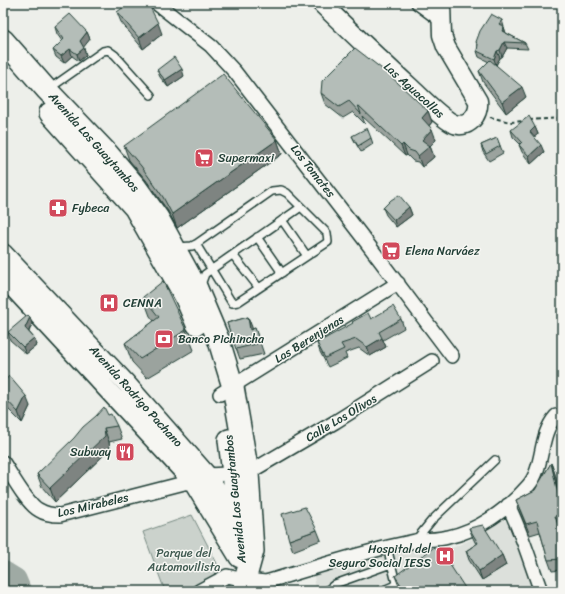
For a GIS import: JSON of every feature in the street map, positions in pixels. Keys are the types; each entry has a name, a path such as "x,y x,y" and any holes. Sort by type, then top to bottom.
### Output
{"main road":[{"name":"Las Aguacollas","path":"320,3 426,102 450,122 465,124 474,119 477,113"},
{"path":"441,11 442,35 446,47 478,101 477,113"},
{"name":"Avenida Los Guaytambos","path":"3,40 42,95"},
{"name":"Avenida Los Guaytambos","path":"3,62 108,154 131,193 135,208 210,319 219,341 241,474 246,554 245,586"},
{"name":"Avenida Los Guaytambos","path":"131,193 158,218 174,247 191,292 205,344 227,391"},
{"name":"Avenida Rodrigo Pachano","path":"3,254 15,281 118,388 199,478 226,503 239,527"},
{"name":"Avenida Los Guaytambos","path":"241,474 239,527 246,554"},
{"name":"Avenida Rodrigo Pachano","path":"199,478 246,554"}],"street":[{"name":"Los Tomates","path":"156,3 211,46 235,72 398,283 452,356"},
{"path":"418,3 441,11"},
{"name":"Las Berenjenas","path":"227,391 398,283"},
{"name":"Calle Los Olivos","path":"241,474 335,422 432,362"},
{"path":"199,591 227,576 245,586 266,582 388,547 415,541 449,537 486,522 508,505 530,484 541,456 547,428 556,416 562,417"},
{"name":"Los Mirabeles","path":"3,462 33,506 45,513 53,515 60,515 199,478 241,474"},
{"path":"508,505 518,525 541,591"}],"lane":[{"path":"42,95 103,51 108,50 115,55 151,95"},
{"path":"174,247 192,246 196,244 272,192 281,190 287,193 301,206 327,233 328,237 328,242 238,302 232,303 196,244"},
{"path":"210,319 212,311 210,301 202,282 205,274 301,206"},
{"path":"282,220 307,256"},
{"path":"257,237 282,273"},
{"path":"233,255 259,288"},
{"path":"415,541 432,520 495,460"},
{"path":"381,591 393,586 396,583 388,547"},
{"path":"330,591 330,588 336,584 391,564"}],"path":[{"path":"477,113 510,122 562,118"}],"shaded area":[{"name":"Hospital del Seguro Social IESS","path":"502,519 513,525 538,591 316,591 313,569 390,548 452,548 474,538"}],"green space":[{"name":"Parque del Automovilista","path":"192,515 223,575 181,591 165,591 143,532"}],"building":[{"path":"129,3 148,3 158,23 139,38 117,12"},
{"path":"70,14 87,32 80,41 84,48 77,54 70,49 61,56 53,50 64,39 55,27"},
{"path":"491,14 502,20 499,24 504,27 502,31 525,43 504,42 500,50 497,51 494,59 477,51 478,44 476,42 480,31"},
{"path":"355,48 386,72 428,111 422,118 432,129 422,140 430,146 418,156 415,152 409,150 403,144 401,146 358,105 361,114 349,101 339,107 321,93 322,81"},
{"path":"174,57 182,69 165,80 157,70"},
{"path":"490,60 522,87 502,102 479,71"},
{"name":"Supermaxi","path":"223,74 277,140 172,214 163,197 141,166 124,146"},
{"path":"529,116 535,127 530,132 541,145 529,156 519,145 522,142 511,130"},
{"path":"367,128 371,138 358,146 352,136"},
{"path":"497,138 500,146 486,154 481,145"},
{"path":"399,195 409,207 394,220 383,208"},
{"path":"163,281 186,330 140,359 125,343 159,317 143,297"},
{"path":"393,306 401,319 379,332 382,338 367,347 356,339 341,344 344,349 325,358 317,343 368,313 371,319"},
{"path":"28,315 30,317 25,328 34,338 23,347 8,332"},
{"path":"248,317 250,330 255,328 260,343 236,349 227,323"},
{"path":"9,376 26,396 18,412 3,397 3,383"},
{"path":"104,407 108,415 111,414 117,426 104,428 105,436 50,488 37,474"},
{"path":"551,463 562,511 562,514 555,516 562,538 562,559 548,560 537,521 526,524 516,500 535,490"},
{"path":"305,507 317,530 289,540 282,514"},
{"path":"483,525 502,555 479,571 466,551 478,543 469,528"},
{"path":"437,545 467,591 405,591 395,576"}],"waterway":[{"path":"3,571 16,579 21,591"}],"place":[{"name":"Supermaxi","path":"204,158"},
{"name":"Fybeca","path":"58,208"},
{"name":"Elena Narváez","path":"391,251"},
{"name":"CENNA","path":"109,303"},
{"name":"Banco Pichincha","path":"164,339"},
{"name":"Subway","path":"125,452"},
{"name":"Hospital del Seguro Social IESS","path":"445,556"}]}
